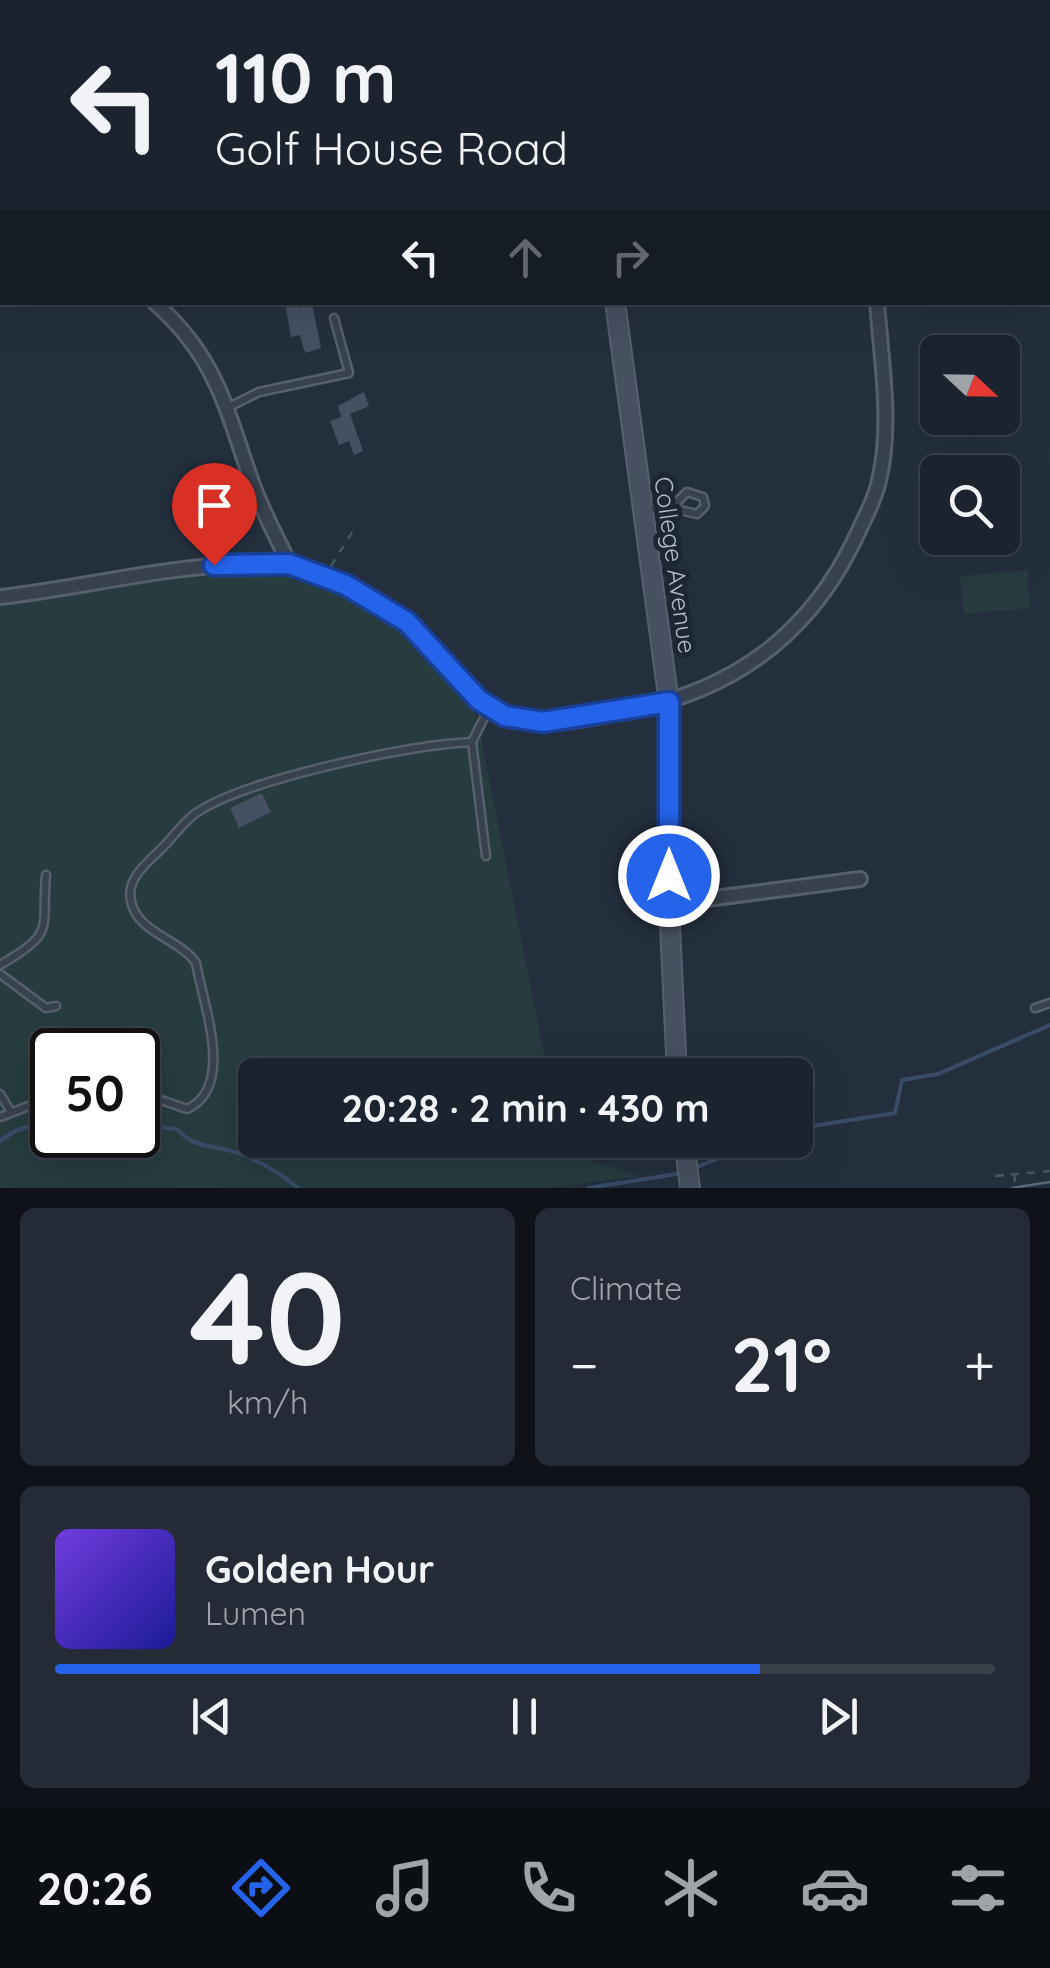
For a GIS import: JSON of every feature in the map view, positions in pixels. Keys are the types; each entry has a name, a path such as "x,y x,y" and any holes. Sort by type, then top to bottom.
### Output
{"main road":[{"name":"College Avenue","path":"615,305 669,702 669,904 676,1058"},
{"path":"686,1158 690,1188"}],"street":[{"path":"157,305 202,353 228,408 254,487 289,564"},
{"path":"0,597 214,565 289,564 324,576 407,622 489,708 519,720 543,722 669,702 736,675 774,649 830,586 844,562 881,474 884,388 876,305"},
{"path":"669,904 860,879"}],"lane":[{"path":"228,408 259,392 349,373 334,318"},
{"path":"643,509 671,508 697,514 705,506 695,492 686,492 671,508"},
{"path":"486,856 472,742 489,708"},
{"path":"160,1100 186,1109 200,1103 210,1090 216,1062 196,962 190,953 142,921 130,897 138,872 176,830 204,808 242,791 434,744 472,742"},
{"path":"0,965 44,930 48,922 46,874"},
{"path":"0,974 46,1008 56,1006"},
{"path":"1036,1008 1050,1002"},
{"path":"0,1094 11,1112"},
{"path":"0,1118 30,1105"}],"path":[{"path":"324,576 356,526"},
{"path":"995,1179 1050,1171"},
{"path":"995,1179 1014,1174 1016,1188"},
{"path":"995,1179 996,1186"}],"green space":[{"path":"1027,570 1030,608 964,614 960,576"},
{"path":"220,572 285,572 345,590 419,643 476,714 545,1058 238,1058 238,1158 580,1158 642,1176 545,1188 0,1188 0,600"}],"building":[{"path":"286,305 312,305 321,348 305,353 300,335 291,337"},
{"path":"364,392 369,406 350,414 363,451 354,455 349,441 339,445 330,421 341,417 338,406"},
{"path":"262,793 271,812 239,828 230,808"}],"waterway":[{"path":"813,1126 895,1113 902,1080 938,1074 1050,1025"},
{"path":"0,1141 30,1126"},
{"path":"160,1127 177,1129 199,1144 258,1162 298,1188"},
{"path":"692,1169 719,1158"},
{"path":"588,1188 683,1173"}],"tram line":[{"path":"1012,1188 1050,1182"}],"route":[{"path":"214,565 289,564 346,585 407,622 426,638 479,700 505,716 543,722 602,716 669,702 669,876"}]}
